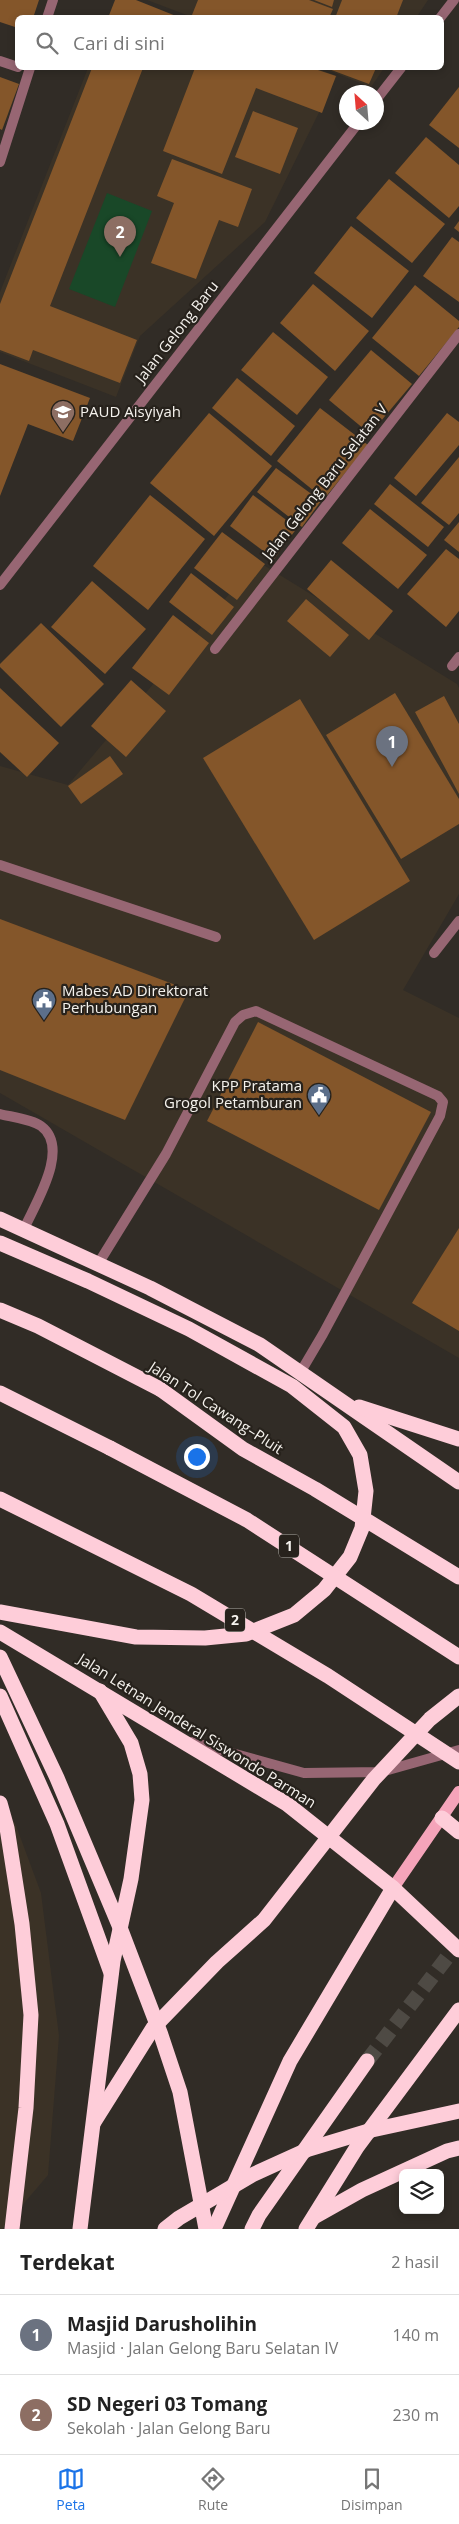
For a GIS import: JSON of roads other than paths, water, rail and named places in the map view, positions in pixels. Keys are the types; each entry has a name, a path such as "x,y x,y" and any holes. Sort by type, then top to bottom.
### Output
{"highway":[{"path":"0,1219 150,1288 260,1345 459,1482"},
{"path":"0,1243 88,1280 189,1329 292,1386 344,1427 360,1455 366,1491 362,1528 350,1557 324,1590 294,1615 246,1634 205,1638 136,1637 0,1612"},
{"name":"Jalan Tol Cawang–Pluit","path":"0,1310 38,1326 160,1389 243,1449 315,1489 459,1577"},
{"name":"1","path":"0,1393 247,1520 375,1601 459,1658"},
{"path":"343,1402 459,1439"},
{"name":"2","path":"0,1499 191,1594 328,1676 459,1762"},
{"name":"Jalan Letnan Jenderal Siswondo Parman","path":"0,1632 181,1739 286,1804 328,1835 393,1888 459,1950"},
{"path":"0,1657 57,1778 119,1925 161,2035 180,2092 206,2229"},
{"path":"80,2229 113,1977 113,1961 131,1880 142,1800 140,1774 131,1743 99,1690"},
{"path":"0,1696 57,1824 113,1977"},
{"path":"94,2122 153,2028 217,1962 264,1920 328,1835 381,1772 430,1720 459,1696"},
{"path":"0,1803 8,1828 21,1914 31,2015 26,2108 12,2229"},
{"path":"442,1818 459,1832"},
{"path":"214,2229 290,2060 393,1888"},
{"path":"309,2224 357,2147 459,2010"},
{"path":"252,2229 259,2215 367,2062"},
{"path":"166,2229 178,2218 252,2175 309,2149 372,2130 459,2111"},
{"path":"309,2224 362,2190 447,2151 459,2148"}],"main road":[{"path":"393,1888 459,1792"}],"street":[{"path":"48,15 52,0"},
{"path":"442,15 454,0"},
{"path":"0,61 15,65"},
{"path":"0,162 23,70"},
{"path":"384,90 399,70"},
{"name":"Jalan Gelong Baru","path":"0,585 353,130"},
{"name":"Jalan Gelong Baru Selatan V","path":"215,649 459,334"},
{"path":"452,666 459,657"},
{"path":"0,865 216,937"},
{"path":"434,953 459,921"},
{"path":"98,1264 166,1154 235,1022 243,1015 256,1011 438,1096 443,1102 440,1116 324,1334 300,1373"},
{"path":"0,1114 40,1126 52,1138 53,1164 24,1229"},
{"path":"181,1739 304,1773 381,1772 459,1750"}],"tunnel":[{"path":"367,2061 459,1942"}],"place":[{"name":"SD Negeri 03 Tomang","path":"120,257"},
{"name":"PAUD Aisyiyah","path":"63,433"},
{"name":"Masjid Darusholihin","path":"392,767"},
{"name":"Mabes AD Direktorat Perhubungan","path":"44,1021"},
{"name":"KPP Pratama Grogol Petamburan","path":"319,1116"}]}
